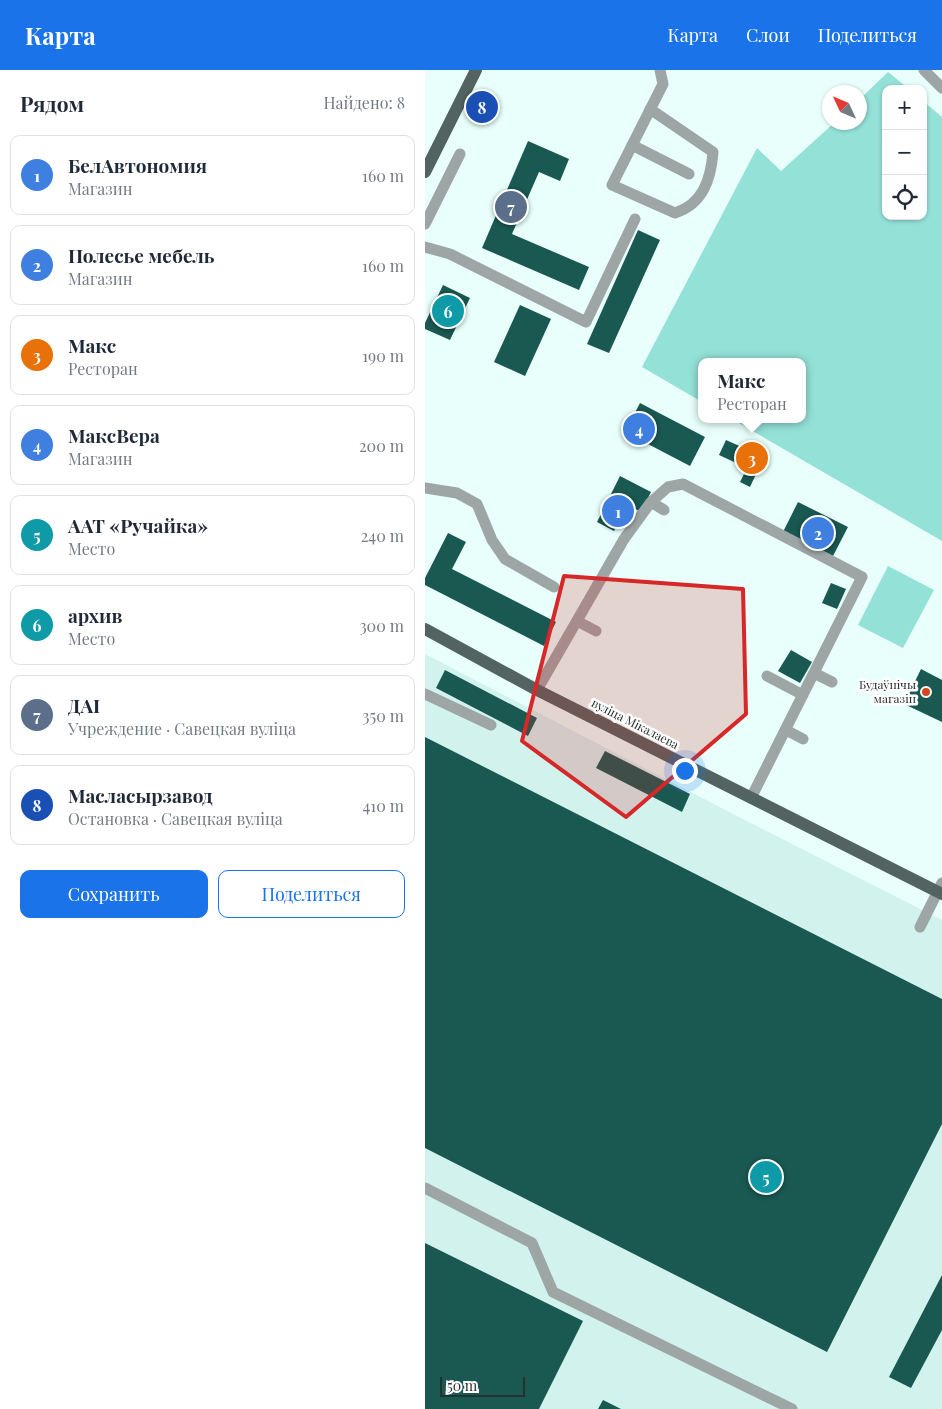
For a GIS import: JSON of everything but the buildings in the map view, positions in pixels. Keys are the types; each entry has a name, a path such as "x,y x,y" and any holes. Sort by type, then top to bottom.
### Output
{"main road":[{"path":"425,172 476,70"},
{"name":"вуліца Мікалаева","path":"425,629 537,690 751,798 940,889"}],"lane":[{"path":"650,109 713,152 706,188 689,208 675,213 612,185 650,109 663,84 660,70"},
{"path":"924,70 942,88"},
{"path":"632,145 689,174"},
{"path":"425,224 460,154"},
{"path":"425,247 450,254 586,322 635,219"},
{"path":"537,690 624,539 651,502 668,487 683,484 862,577 751,798"},
{"path":"425,488 457,492 477,504 492,540 505,559 554,587"},
{"path":"651,502 664,510"},
{"path":"577,621 596,631"},
{"path":"814,673 832,682"},
{"path":"767,676 803,695"},
{"path":"425,694 491,725"},
{"path":"785,730 803,739"},
{"path":"919,927 940,889"},
{"path":"425,1188 532,1243 553,1292 792,1409"}],"highlighted area":[{"path":"564,576 743,589 746,714 626,817 522,741"}],"shaded area":[{"path":"888,72 904,85 882,85 882,220 927,220 927,104 942,117 942,541 739,423 806,423 806,358 698,358 698,400 642,367 757,148 781,171 826,130 867,130 867,92"},
{"path":"888,566 934,590 903,648 858,625"},
{"path":"425,654 942,920 942,1409 425,1409"}],"place":[{"name":"Масласырзавод","path":"482,107"},
{"name":"ДАІ","path":"511,207"},
{"name":"архив","path":"448,311"},
{"name":"МаксBepa","path":"639,429"},
{"name":"Макс","path":"752,458"},
{"name":"БелАвтономия","path":"618,511"},
{"name":"Полесье мебель","path":"818,533"},
{"name":"Будаўнічы магазін","path":"926,692"},
{"name":"ААТ «Ручайка»","path":"766,1177"}]}
